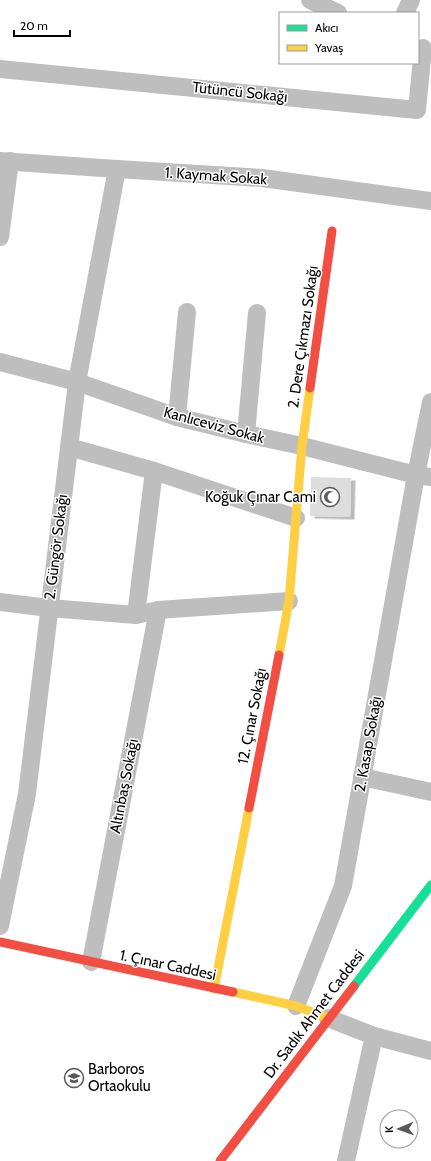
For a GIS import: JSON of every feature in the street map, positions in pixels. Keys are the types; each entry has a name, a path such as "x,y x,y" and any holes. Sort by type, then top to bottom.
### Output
{"street":[{"path":"310,0 336,12"},
{"path":"405,12 411,0"},
{"name":"Tütüncü Sokağı","path":"0,69 417,110 424,48"},
{"path":"0,237 5,161"},
{"name":"1. Kaymak Sokak","path":"5,161 262,178 431,201"},
{"name":"2. Güngör Sokağı","path":"0,926 27,794 77,382 117,169"},
{"name":"2. Dere Çıkmazı Sokağı","path":"302,446 332,231"},
{"path":"177,417 187,312"},
{"path":"246,434 257,313"},
{"name":"Kanlıceviz Sokak","path":"0,362 77,382 177,417 423,476"},
{"name":"2. Kasap Sokağı","path":"296,1006 343,886 362,777 423,476 431,402"},
{"name":"12. Çınar Sokağı","path":"214,989 289,601 302,446"},
{"path":"69,447 154,471 296,518"},
{"path":"136,615 154,471"},
{"path":"0,602 49,608 136,615 158,610 289,601"},
{"name":"Altınbaş Sokağı","path":"91,962 158,610"},
{"path":"362,777 431,792"},
{"name":"Dr. Sadık Ahmet Caddesi","path":"220,1161 431,885"},
{"name":"1. Çınar Caddesi","path":"0,942 296,1006 328,1018"},
{"path":"328,1018 374,1036 431,1051"},
{"path":"346,1161 374,1036"}],"building":[{"name":"Koğuk Çınar Cami","path":"311,477 351,478 350,517 310,516"}],"traffic: fast":[{"path":"354,986 431,885"}],"traffic: slow":[{"path":"279,655 289,601 302,446 310,388"},
{"path":"214,989 249,808"},
{"path":"233,992 296,1006 328,1018"}],"traffic: jam":[{"path":"310,388 332,231"},
{"path":"249,808 279,655"},
{"path":"0,942 233,992"},
{"path":"220,1161 354,986"}],"place":[{"name":"Koğuk Çınar Cami","path":"330,497"},
{"name":"Barboros Ortaokulu","path":"74,1078"}]}
